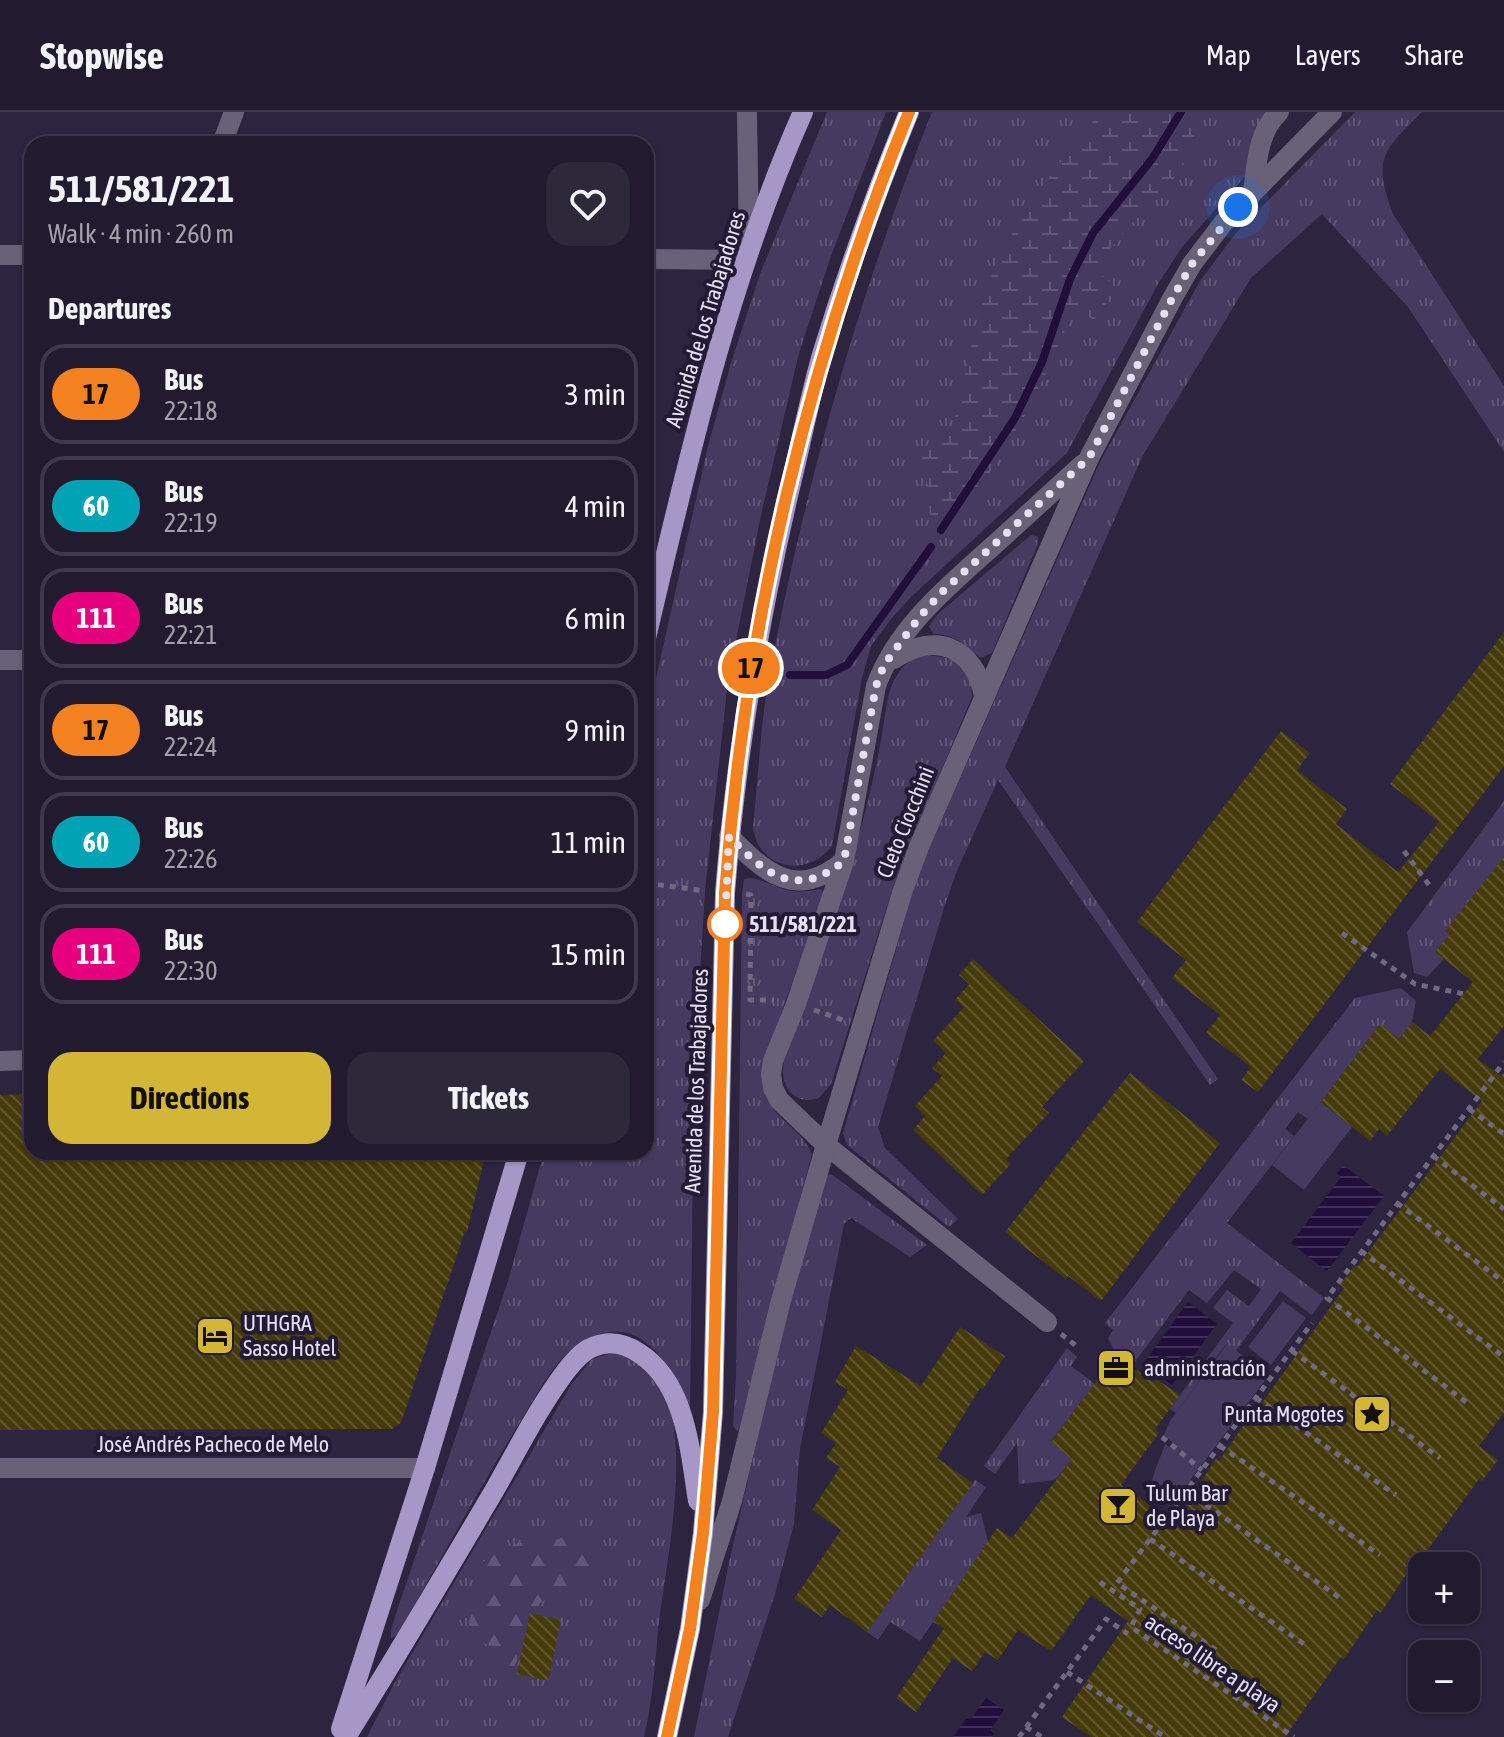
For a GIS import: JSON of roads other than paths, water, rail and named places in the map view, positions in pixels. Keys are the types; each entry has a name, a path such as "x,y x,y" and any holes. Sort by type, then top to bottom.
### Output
{"main road":[{"name":"Avenida de los Trabajadores","path":"654,604 703,399 747,254 803,112"},
{"name":"Avenida de los Trabajadores","path":"667,1737 690,1629 703,1533 713,1412 725,893 729,836 752,661 818,368 851,267 909,112"},
{"path":"339,1737 425,1468 517,1160"},
{"path":"346,1737 539,1413 566,1371 590,1348 604,1343 618,1343 631,1348 644,1356 668,1383 682,1416 690,1450 703,1533"}],"street":[{"path":"225,136 234,112"},
{"path":"654,259 747,254 747,112"},
{"path":"1253,192 1260,140 1279,112"},
{"name":"Cleto Ciocchini","path":"690,1629 732,1501 780,1304 910,868 1089,458 1165,310 1192,264 1224,222 1332,112"},
{"path":"0,255 24,255"},
{"path":"1047,1322 826,1145 779,1100 771,1074 844,861 876,686 884,665 941,593 1089,458"},
{"path":"884,665 914,647 937,645 951,648 975,668 984,696"},
{"path":"0,660 24,660"},
{"path":"729,836 756,864 768,872 796,881 821,877 844,861"},
{"path":"0,1061 24,1060"},
{"name":"José Andrés Pacheco de Melo","path":"0,1468 425,1468"}],"waterway":[{"path":"941,530 1015,418 1042,362 1070,279 1093,233 1152,159 1181,112"},
{"path":"790,675 826,675 847,665 931,547"}],"place":[{"name":"511/581/221","path":"725,924"},
{"name":"UTHGRA Sasso Hotel","path":"215,1336"},
{"name":"administración","path":"1116,1368"},
{"name":"Punta Mogotes","path":"1372,1414"},
{"name":"Tulum Bar de Playa","path":"1118,1506"}]}
